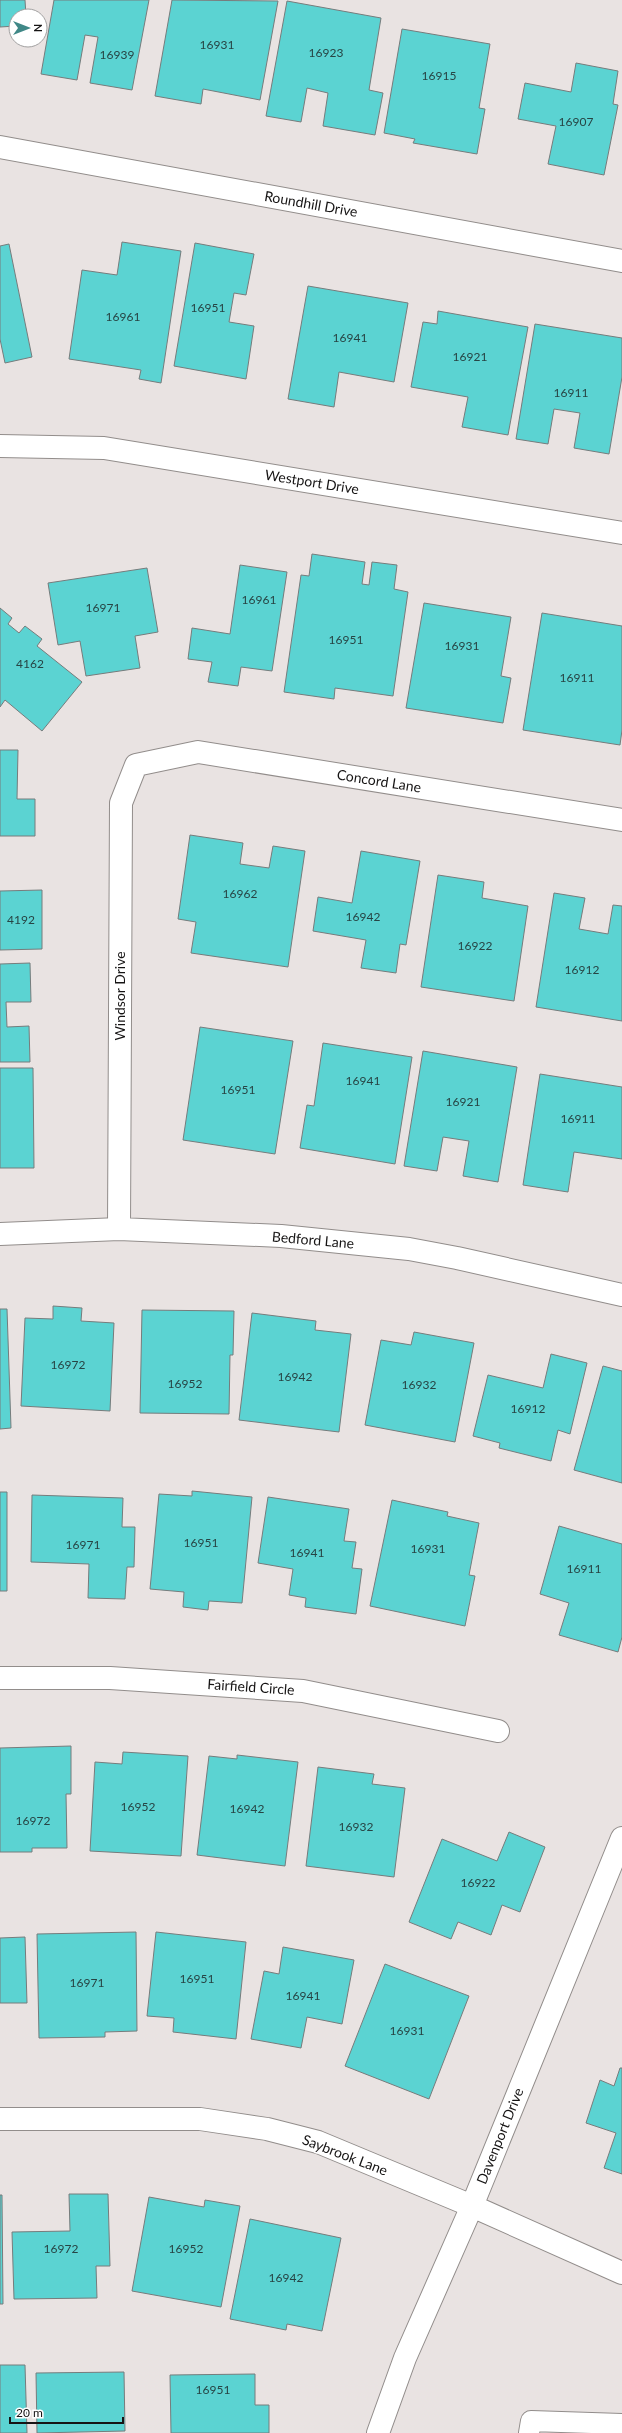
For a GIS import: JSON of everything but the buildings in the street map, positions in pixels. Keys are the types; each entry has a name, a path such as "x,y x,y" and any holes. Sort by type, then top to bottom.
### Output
{"street":[{"name":"Roundhill Drive","path":"0,147 622,261"},
{"name":"Westport Drive","path":"0,446 104,448 622,534"},
{"name":"Concord Lane","path":"136,765 198,752 622,820"},
{"name":"Windsor Drive","path":"118,1229 121,803 136,765"},
{"name":"Bedford Lane","path":"0,1234 118,1229 281,1236 409,1249 622,1294"},
{"name":"Fairfield Circle","path":"0,1678 110,1678 303,1691 498,1732"},
{"name":"Davenport Drive","path":"378,2433 405,2358 472,2206 622,1838"},
{"name":"Saybrook Lane","path":"0,2119 200,2119 267,2129 318,2142 472,2206 622,2273"}],"lane":[{"path":"529,2433 531,2421 622,2424"}]}
